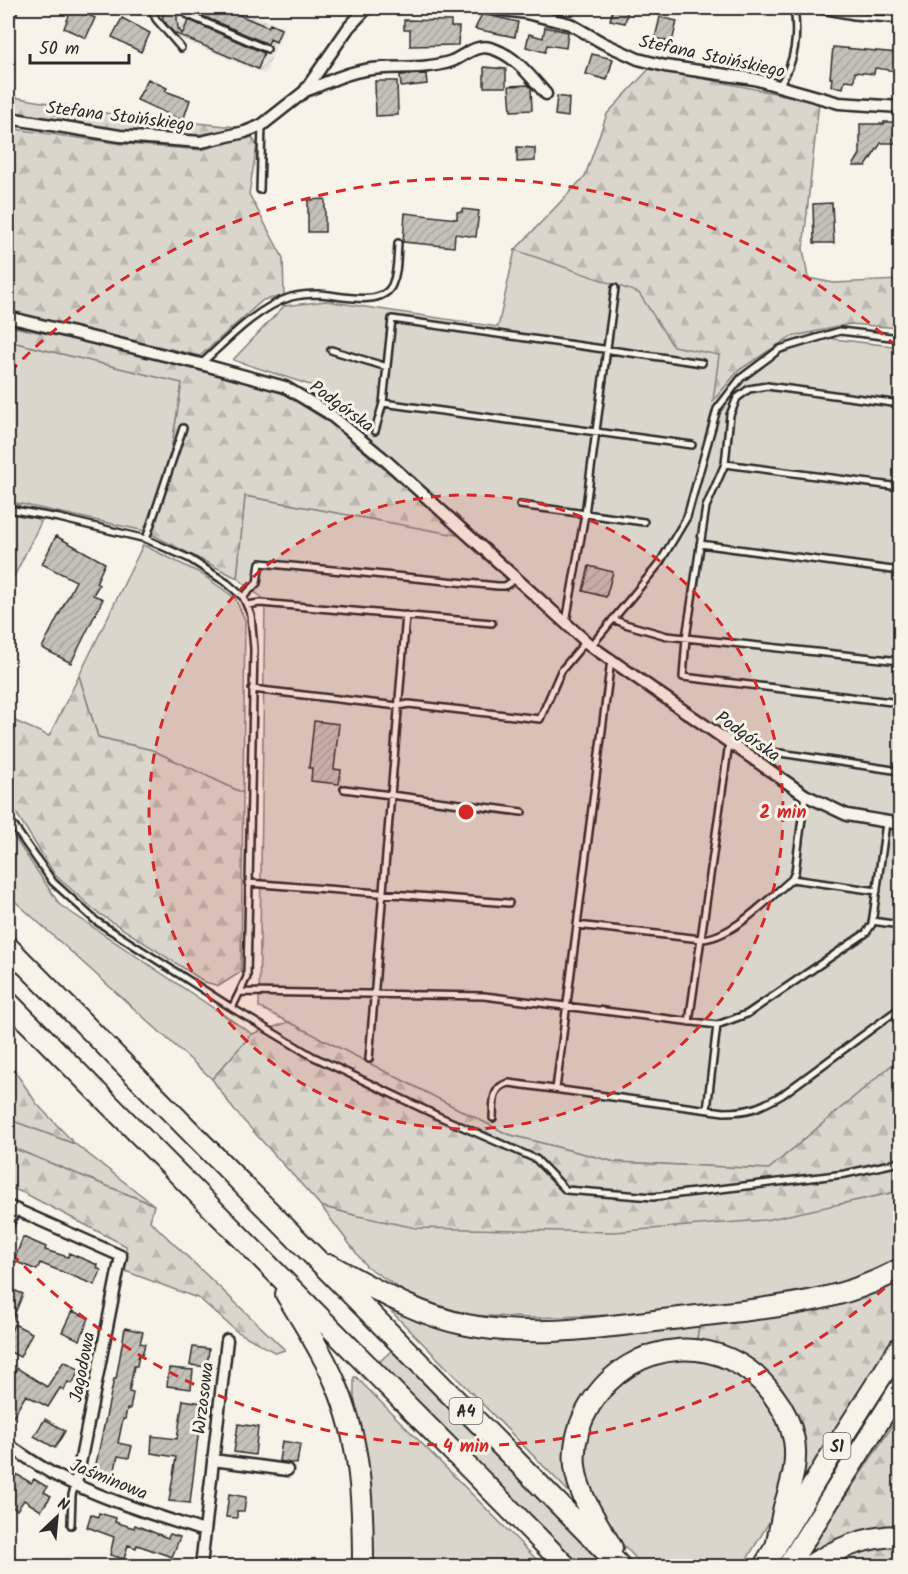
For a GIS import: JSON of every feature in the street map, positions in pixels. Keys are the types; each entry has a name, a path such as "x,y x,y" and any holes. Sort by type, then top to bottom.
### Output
{"highway":[{"name":"A4","path":"8,946 621,1566"},
{"name":"A4","path":"8,1002 566,1566"},
{"path":"312,1255 397,1302 417,1310 467,1325 515,1330 567,1330 768,1308 872,1284 900,1269"},
{"path":"273,1271 326,1363 345,1406 360,1474 363,1566"},
{"name":"S1","path":"764,1566 900,1347"},
{"path":"621,1566 591,1512 580,1485 575,1466 577,1437 592,1402 612,1377 634,1362 673,1350 700,1350 719,1354 737,1362 763,1382 784,1413 794,1441 795,1466 776,1547"},
{"name":"S1","path":"788,1566 900,1388"},
{"path":"809,1566 854,1543 900,1536"}],"street":[{"name":"Stefana Stoińskiego","path":"304,92 349,27 367,8"},
{"name":"Stefana Stoińskiego","path":"488,8 570,24 638,59 665,66 754,79 839,103 900,106"},
{"name":"Stefana Stoińskiego","path":"8,118 120,136 201,142 245,132 262,125 304,92 347,74 366,69 429,67 453,60 478,48 487,47 500,51 519,64 546,94"},
{"name":"Podgórska","path":"8,317 285,387 327,412 382,458 588,643 611,660 805,795 847,815 900,824"},
{"path":"8,1224 11,1208"},
{"name":"Jagodowa","path":"11,1208 121,1256 75,1484"},
{"name":"Wrzosowa","path":"201,1566 227,1340"},
{"name":"Jaśminowa","path":"8,1445 75,1484 116,1501 204,1531"},
{"name":"Wrzosowa","path":"213,1460 287,1470"}],"lane":[{"path":"151,8 156,19 182,48"},
{"path":"185,8 186,14 267,50"},
{"path":"778,86 787,74 797,34 794,8"},
{"path":"811,8 900,20"},
{"path":"871,17 873,8"},
{"path":"260,190 262,125"},
{"path":"201,364 271,305 292,296 317,294 360,300 379,296 391,287 395,275 398,243"},
{"path":"566,623 585,514 615,288"},
{"path":"375,431 383,403 392,319 702,363"},
{"path":"252,689 540,719 561,671 613,619 659,564 687,517 717,409 741,378 780,349 840,331 900,338"},
{"path":"331,350 387,367"},
{"path":"900,404 767,386 749,389 737,398 730,415 725,464 706,507 686,638 683,677 900,703"},
{"path":"383,403 692,445"},
{"path":"146,539 183,428"},
{"path":"725,464 900,487"},
{"path":"520,505 644,522"},
{"path":"8,509 59,518 146,539 189,559 227,583 243,597 247,605 251,615 254,649 247,977 232,1008"},
{"path":"700,543 900,571"},
{"path":"243,597 257,583 260,563 498,586 505,586 517,578"},
{"path":"247,605 260,603 492,623"},
{"path":"369,1059 406,615"},
{"path":"613,619 667,636 900,661"},
{"path":"556,1089 611,660"},
{"path":"689,1022 729,742"},
{"path":"780,753 900,771"},
{"path":"344,789 522,812"},
{"path":"577,925 701,939 722,934 748,916 792,879 795,872 805,795"},
{"path":"8,818 53,882 96,921 312,1056 438,1116 536,1159 566,1190 652,1197 845,1174 900,1162"},
{"path":"240,992 484,996 717,1025 747,1014 866,933 872,921 885,823"},
{"path":"792,879 877,891"},
{"path":"248,883 508,903"},
{"path":"872,921 900,925"},
{"path":"493,1119 495,1092 501,1085 509,1083 707,1110 744,1112 763,1106 782,1095 900,1008"},
{"path":"707,1110 717,1025"},
{"path":"71,1525 72,1495 75,1484"}],"shaded area":[{"path":"157,8 231,8 284,27 265,74 174,36 158,17"}],"green space":[{"path":"650,68 819,102 803,249 808,278 834,283 900,280 900,328 850,324 790,337 739,370 713,401 719,355 673,346 639,293 515,250 585,176 607,114"},
{"path":"8,96 117,115 246,128 193,135 110,129 8,111"},
{"path":"8,128 115,143 201,150 251,136 257,145 249,194 283,258 284,296 263,300 200,356 8,311"},
{"path":"515,250 834,339 900,347 900,1058 769,1169 615,1162 507,1134 259,1007 265,600 237,578 245,496 461,535 316,387 233,360 284,306 326,301 498,327"},
{"path":"8,326 74,339 278,390 332,424 462,536 245,496 237,578 145,531 170,457 182,383 8,341"},
{"path":"8,341 182,383 170,457 145,531 16,503 41,522 8,589"},
{"path":"143,545 200,573 235,598 245,620 243,793 152,750 98,737 79,676"},
{"path":"79,676 98,737 152,750 243,793 241,972 219,986 205,982 98,913 55,875 8,800 8,718 49,736"},
{"path":"8,828 60,905 252,1034 212,1079 8,895"},
{"path":"289,1022 507,1134 615,1162 769,1169 900,1058 900,1191 766,1220 614,1232 416,1228 321,1206 234,1110 212,1079 252,1034"},
{"path":"8,1061 37,1104 75,1144 8,1119"},
{"path":"8,1119 75,1144 154,1205 8,1146"},
{"path":"8,1146 154,1205 150,1221 285,1350 276,1353 236,1331 200,1299 125,1271 126,1246 8,1187"},
{"path":"900,1191 900,1257 885,1267 842,1283 762,1298 614,1315 531,1318 468,1315 411,1296 366,1266 321,1206 358,1216 840,1204"},
{"path":"900,1274 900,1339 864,1395 822,1451 792,1502 788,1406 696,1344 700,1321"},
{"path":"392,1308 456,1331 700,1321 696,1344 608,1370 569,1478 572,1495 389,1309"},
{"path":"392,1350 606,1566 579,1566 377,1364"},
{"path":"646,1359 719,1359 768,1394 790,1445 781,1502 743,1566 643,1566 616,1537 584,1486 583,1426 591,1406"},
{"path":"354,1377 543,1566 369,1566 363,1450 354,1399"},
{"path":"900,1414 900,1531 796,1566 844,1499"},
{"path":"900,1543 900,1566 823,1566 853,1551"}],"building":[{"path":"72,8 95,18 86,38 64,28"},
{"path":"162,8 176,8 178,28 182,34 189,20 264,53 258,69 174,33 163,20"},
{"path":"194,8 222,8 268,27 270,24 281,29 276,42 270,39 268,44 193,12"},
{"path":"613,8 628,9 625,23 610,20"},
{"path":"482,14 518,22 515,37 475,29"},
{"path":"660,17 677,21 672,42 655,38"},
{"path":"122,18 150,33 141,52 112,37"},
{"path":"404,20 451,21 451,27 459,27 458,45 410,46 410,30 404,30"},
{"path":"545,27 568,32 566,48 547,45 545,52 526,47 529,34 543,38"},
{"path":"833,47 898,53 896,71 875,68 874,74 855,72 854,81 845,80 843,88 831,86"},
{"path":"592,54 613,59 607,80 586,74"},
{"path":"484,67 506,69 506,87 484,87"},
{"path":"426,74 427,84 401,87 400,75"},
{"path":"148,79 167,88 165,91 190,100 183,121 137,100"},
{"path":"375,81 397,81 398,115 376,116"},
{"path":"528,85 531,88 532,110 511,111 509,86"},
{"path":"557,96 569,98 568,117 555,115"},
{"path":"884,122 900,122 900,143 881,143 866,166 853,166 860,154 860,124 884,124"},
{"path":"517,147 535,148 535,161 517,162"},
{"path":"325,199 325,232 308,232 308,200"},
{"path":"832,203 834,243 814,243 813,204"},
{"path":"462,209 479,211 476,237 455,234 454,247 403,242 405,213 457,219 457,212 462,212"},
{"path":"56,536 105,563 96,583 99,585 93,595 103,599 71,663 42,648 76,581 42,564"},
{"path":"589,566 613,572 606,597 583,591"},
{"path":"314,721 339,724 334,769 341,770 339,784 311,781 312,768 309,768"},
{"path":"23,1237 46,1247 45,1250 68,1257 69,1253 98,1265 97,1268 101,1270 95,1285 40,1263 37,1270 14,1261"},
{"path":"8,1288 23,1294 8,1330"},
{"path":"72,1311 89,1318 80,1340 62,1332"},
{"path":"14,1324 32,1333 20,1357 8,1351 8,1338"},
{"path":"125,1328 143,1332 140,1343 145,1344 142,1355 139,1355 137,1366 134,1366 129,1392 133,1393 130,1409 127,1409 125,1419 123,1419 118,1443 132,1446 129,1458 118,1456 112,1482 93,1478 114,1379 116,1379"},
{"path":"193,1347 209,1349 207,1367 190,1365"},
{"path":"64,1361 80,1370 72,1384 68,1382 64,1390 60,1388 48,1407 26,1395 8,1425 8,1385 17,1368 47,1387"},
{"path":"169,1368 193,1370 191,1389 167,1386"},
{"path":"183,1400 202,1403 190,1503 169,1501 176,1457 151,1453 152,1436 177,1439"},
{"path":"45,1419 65,1431 55,1448 34,1436"},
{"path":"238,1424 258,1427 255,1455 234,1452"},
{"path":"282,1441 300,1444 297,1464 279,1461"},
{"path":"16,1474 31,1483 34,1479 47,1487 44,1492 51,1496 41,1511 24,1500 17,1510 8,1504 8,1488"},
{"path":"229,1494 246,1497 244,1511 237,1511 237,1518 226,1517"},
{"path":"99,1513 116,1518 115,1522 134,1528 135,1525 168,1538 170,1534 180,1537 172,1557 137,1545 136,1548 128,1545 124,1559 110,1555 114,1537 87,1527 91,1514 98,1517"}]}
